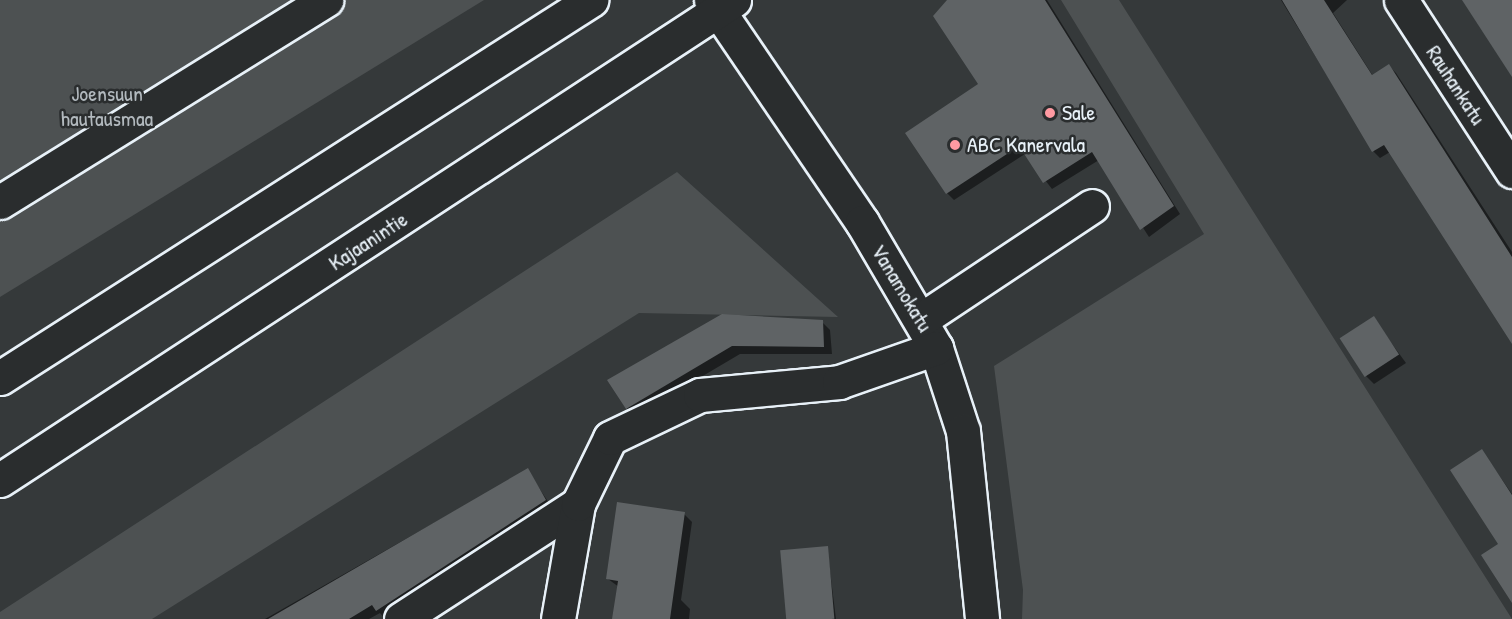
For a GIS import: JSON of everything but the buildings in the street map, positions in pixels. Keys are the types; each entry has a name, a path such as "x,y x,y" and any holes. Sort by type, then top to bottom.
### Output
{"main road":[{"path":"0,202 326,0"},
{"path":"0,378 591,0"},
{"name":"Rauhankatu","path":"1401,0 1512,171"},
{"name":"Vanamokatu","path":"722,4 922,319 936,348 963,431 982,619"},
{"name":"Kajaanintie","path":"0,480 722,4"},
{"path":"922,319 1092,206"},
{"path":"558,619 578,504 610,438 700,395 839,382 936,348"},
{"path":"401,619 578,504"}],"green space":[{"name":"Joensuun hautausmaa","path":"0,0 484,0 0,297"},
{"path":"1061,0 1119,0 1512,619 1022,619 1023,590 994,366 1204,234"},
{"path":"677,172 838,317 639,313 152,619 0,619 0,612"}],"place":[{"name":"Sale","path":"1050,113"},
{"name":"ABC Kanervala","path":"955,145"}]}
